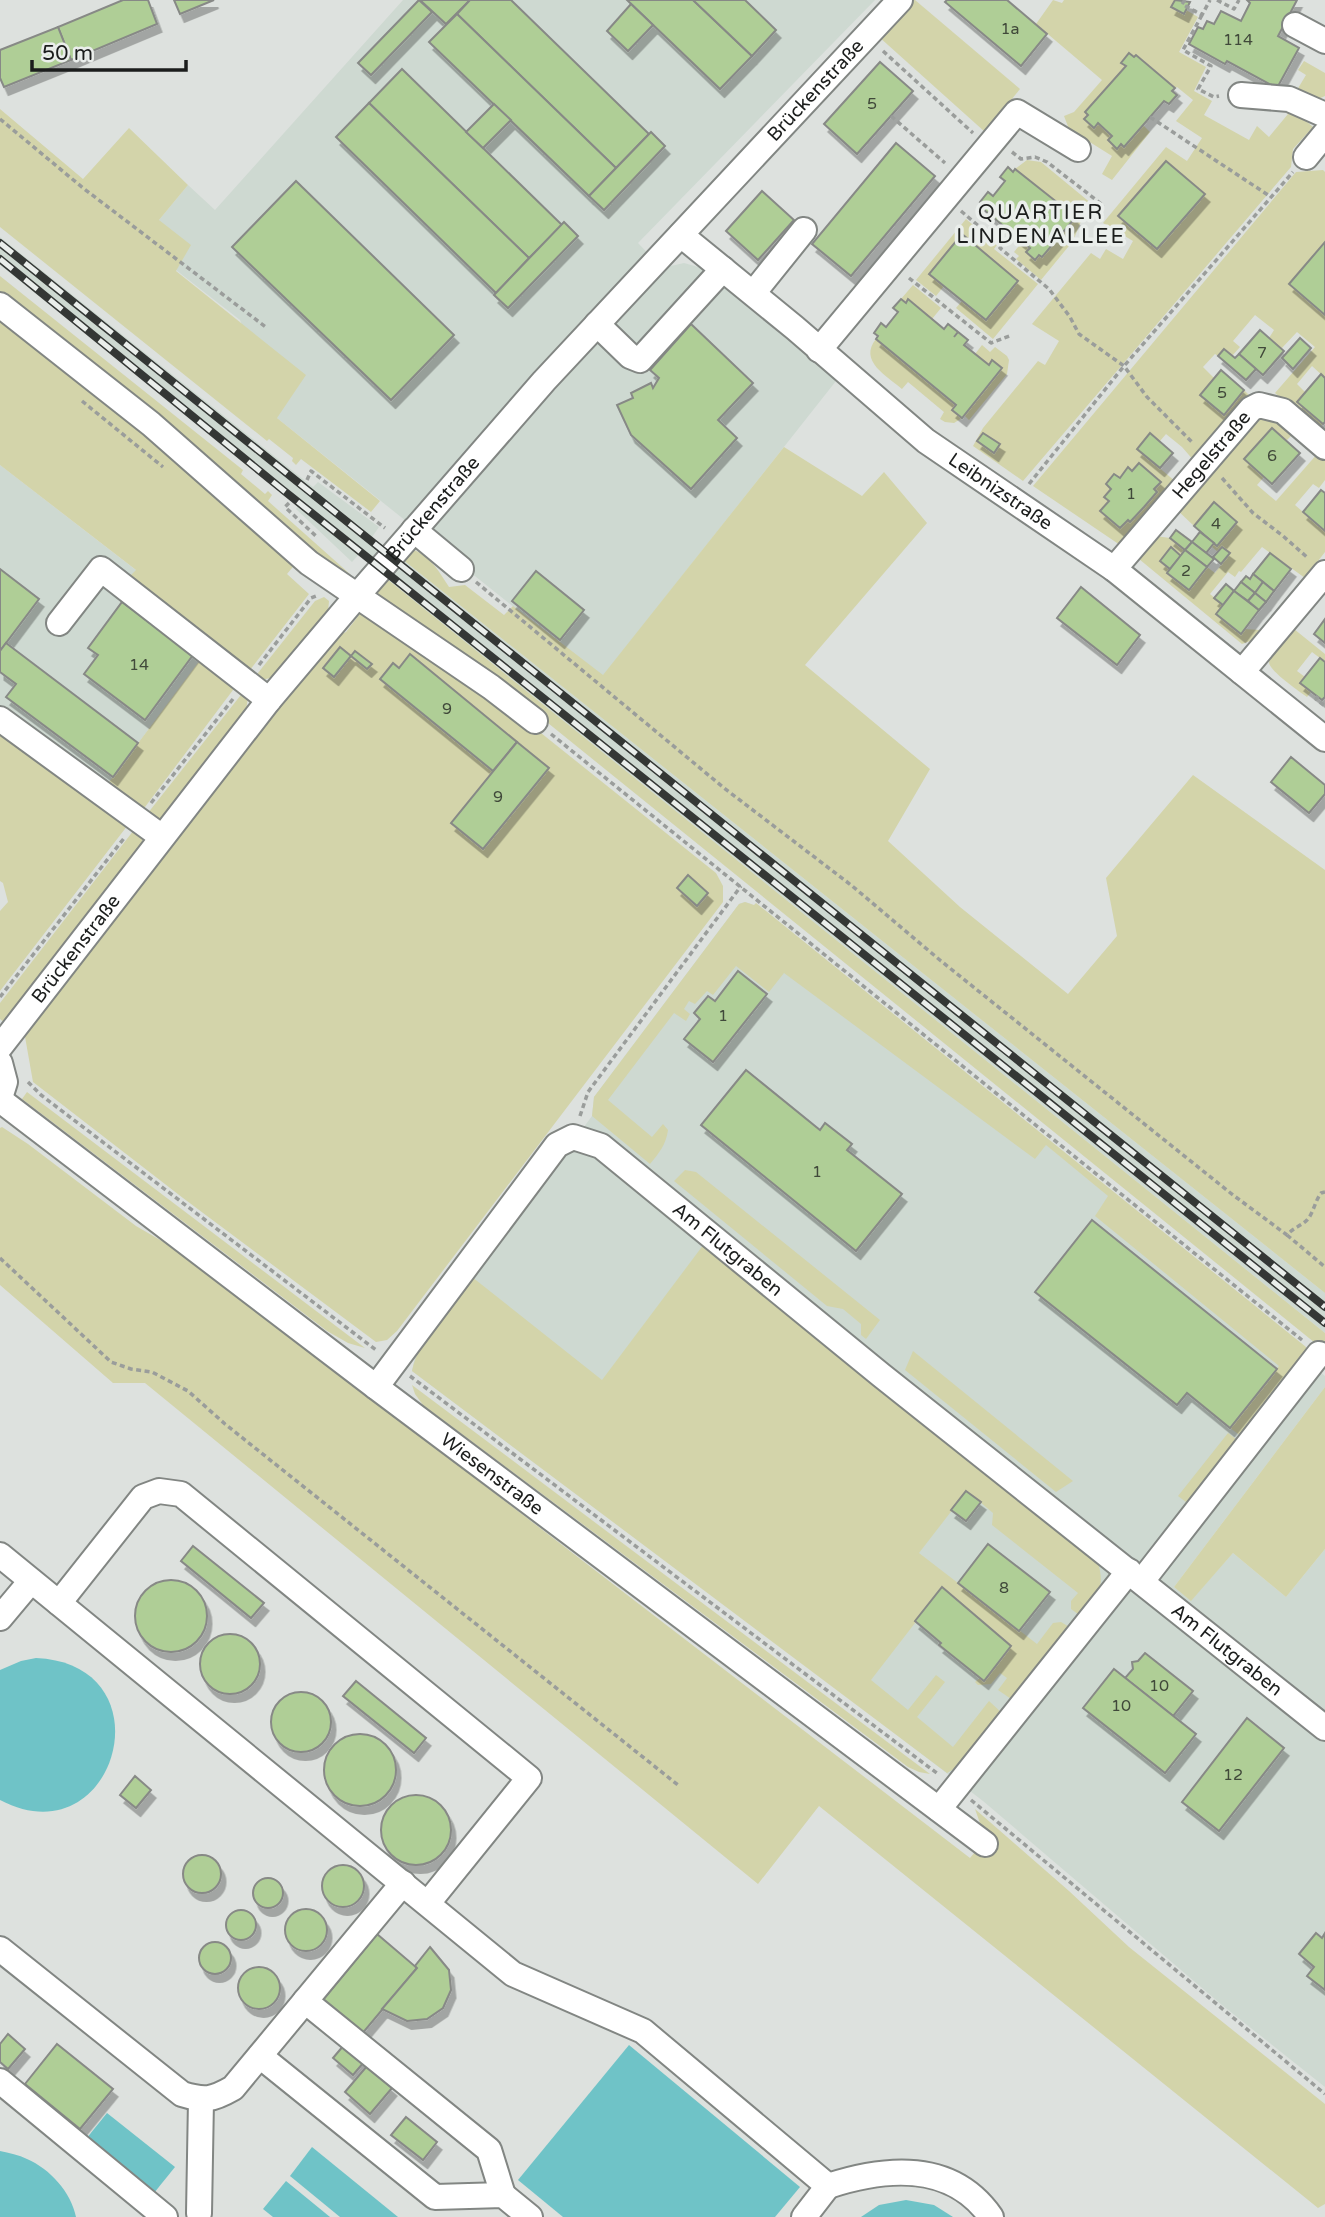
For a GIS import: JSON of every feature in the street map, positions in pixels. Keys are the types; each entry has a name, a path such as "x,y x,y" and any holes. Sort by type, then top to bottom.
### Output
{"street":[{"name":"Brückenstraße","path":"0,1047 351,593 414,530 544,381 900,0"},
{"path":"1295,25 1325,41"},
{"path":"1241,95 1289,99 1325,115"},
{"path":"820,350 1017,112 1078,149"},
{"path":"1302,162 1325,134"},
{"path":"759,286 804,230"},
{"name":"Leibnizstraße","path":"681,235 926,441 1114,569 1325,739"},
{"path":"597,324 630,356 640,360 723,269"},
{"path":"0,305 151,424 309,563 491,687 534,721"},
{"name":"Hegelstraße","path":"1114,569 1251,409 1259,405 1283,411 1325,447"},
{"path":"414,530 461,569"},
{"path":"1242,672 1317,566"},
{"path":"59,623 102,569 269,700"},
{"path":"0,719 162,837"},
{"path":"0,1063 5,1082 0,1099"},
{"name":"Wiesenstraße","path":"0,1099 376,1387 985,1844"},
{"path":"376,1387 557,1145 573,1137"},
{"name":"Am Flutgraben","path":"573,1137 601,1146 881,1375 1325,1728"},
{"path":"939,1809 1319,1354"},
{"path":"59,1603 143,1497 159,1491 181,1494 529,1779 428,1903"},
{"path":"0,1555 513,1974 643,2031 828,2186"},
{"path":"0,1618 32,1581"},
{"path":"0,1949 182,2094 201,2100 217,2097 233,2088 403,1883"},
{"path":"305,2001 489,2150 503,2195 530,2217"},
{"path":"260,2056 435,2197 503,2195"},
{"path":"0,2081 165,2217"},
{"path":"172,2217 208,2215 201,2100"},
{"path":"804,2217 828,2186 855,2178 896,2173 919,2173 956,2184 971,2194 991,2217"}],"path":[{"path":"1185,0 1182,4 1202,15"},
{"path":"1200,85 1211,66 1183,50 1210,0"},
{"path":"1217,0 1234,9 1239,0"},
{"path":"866,35 991,143 1021,159 1035,157 1047,162 1104,205"},
{"path":"891,116 962,177"},
{"path":"1150,117 1271,197"},
{"path":"0,119 83,188 267,328"},
{"path":"1015,502 1124,366 1302,162"},
{"path":"968,218 1002,246"},
{"path":"1012,233 1000,248 1049,289 1079,334 1124,366 1147,397 1183,432"},
{"path":"915,283 991,343 1012,335"},
{"path":"307,480 311,471 385,528"},
{"path":"1220,476 1253,513 1317,566"},
{"path":"289,503 285,507 322,542"},
{"path":"461,569 724,788 851,885 941,961 1325,1268"},
{"path":"0,997 311,598 327,591 351,593"},
{"path":"1318,696 1316,699 1325,706"},
{"path":"534,721 1319,1354"},
{"path":"573,1137 588,1092 741,886"},
{"path":"22,1076 41,1095 395,1365 956,1788 1325,2094"},
{"path":"1287,1235 1307,1221 1314,1202 1325,1192"},
{"path":"0,1258 111,1362 152,1372 188,1391 225,1424 678,1785"}],"shaded area":[{"path":"403,0 875,0 638,243 662,268 684,263 705,269 732,286 836,381 603,676 277,418 240,320 176,270 159,220 188,185 215,210"},
{"path":"0,237 313,487 318,482 379,527 372,537 1325,1293 1325,1333 359,554 352,562 296,509 299,504 0,265"},
{"path":"0,465 221,636 203,656 104,789 0,725"},
{"path":"739,904 751,904 1152,1231 1325,1376 1325,1387 1174,1587 1191,1600 1233,1553 1286,1597 1325,1549 1325,2087 1222,2005 983,1801 412,1371 415,1357 592,1116 594,1097"}],"green space":[{"path":"913,0 1020,89 985,132 878,36"},
{"path":"1053,0 1062,3 1064,0 1175,0 1171,8 1184,14 1186,10 1198,17 1179,52 1206,67 1194,91 1212,101 1204,115 1249,140 1257,126 1269,137 1288,114 1276,103 1290,107 1313,127 1293,149 1291,167 1023,481 973,446 983,428 1038,361 1045,365 1059,341 1032,324 1091,253 1100,259 1106,249 1123,259 1133,241 1103,223 1166,147 1187,161 1202,138 1176,121 1193,100 1137,55 1134,57 1129,54 1121,62 1126,66 1086,113 1112,136 1108,140 1117,148 1143,125 1150,132 1112,180 1102,174 1112,156 1069,129 1064,116 1074,112 1102,80 1036,24"},
{"path":"1304,61 1325,73 1325,96 1316,100 1294,95 1306,75 1298,70"},
{"path":"0,109 83,179 129,128 188,185 159,220 191,245 176,271 306,375 277,418 380,501 371,512 301,459 296,465 292,461 293,458 269,439 267,441 0,227"},
{"path":"1027,160 1041,162 1092,204 1084,214 1073,241 1041,280 1016,259 1019,256 1014,252 1022,242 1030,248 1026,252 1035,260 1039,255 1042,257 1074,218 1072,215 1076,211 1067,203 1063,207 1015,169"},
{"path":"1323,170 1325,378 1312,366 1297,384 1305,392 1298,402 1323,424 1317,430 1275,393 1315,347 1297,332 1281,349 1269,338 1274,330 1255,315 1233,341 1240,347 1232,356 1224,349 1203,367 1214,378 1200,395 1224,415 1244,390 1251,397 1195,462 1166,434 1160,441 1150,433 1137,449 1176,482 1120,545 1033,486 1296,172"},
{"path":"966,219 997,245 994,249 1038,284 993,339 956,308 962,301 986,320 1018,281 962,235 944,286 936,296 916,280"},
{"path":"0,276 243,470 241,474 265,494 268,491 272,495 268,501 351,575 348,579 306,551 287,574 309,594 246,675 126,580 136,570 0,465"},
{"path":"913,285 941,308 932,319 909,300 906,303 901,299"},
{"path":"876,339 956,405 952,410 962,418 954,423 945,422 940,419 944,412 908,382 902,389 882,373 870,354"},
{"path":"982,345 990,352 995,347 1007,356 1007,374 969,420 964,415 1002,369 989,365 975,354"},
{"path":"1272,417 1294,433 1286,441 1272,428 1244,459 1264,477 1257,485 1276,501 1318,453 1325,459 1325,480 1319,488 1313,484 1295,505 1325,531 1325,552 1305,578 1262,547 1235,577 1228,572 1210,594 1223,605 1216,615 1240,633 1244,629 1260,630 1253,640 1242,644 1139,559 1140,552 1155,536 1170,538 1185,550 1181,556 1171,547 1160,561 1170,569 1167,574 1189,590 1207,567 1215,573 1230,553 1222,547 1218,552 1211,546 1214,543 1217,546 1237,522 1214,503 1194,526 1175,508 1258,418"},
{"path":"784,447 862,496 884,472 927,523 805,665 930,769 888,841 960,907 1068,994 1117,936 1106,878 1193,775 1325,870 1325,1293 402,559 409,548 433,564 449,587 465,585 504,615 513,606 603,675"},
{"path":"387,579 1325,1333 1325,1351 543,719 378,596 378,589"},
{"path":"324,597 329,601 328,612 270,678 254,678 315,601"},
{"path":"362,611 531,725 716,873 723,886 723,902 397,1331 387,1340 376,1342 33,1082 24,1031 277,706 336,636 346,632"},
{"path":"1294,629 1325,654 1325,662 1312,652 1297,671 1305,677 1300,683 1311,692 1307,697 1279,675 1269,662 1275,650"},
{"path":"203,656 239,682 139,815 104,789"},
{"path":"244,691 248,697 246,711 164,819 158,822 144,818"},
{"path":"0,725 131,821 0,991 0,911 8,902 0,881"},
{"path":"137,826 142,833 142,848 5,1023 0,1019 0,1003"},
{"path":"745,902 754,905 756,903 1306,1347 1309,1356 1245,1439 1230,1428 1279,1366 1095,1216 1108,1196 1046,1145 1035,1159 784,973 769,992 736,966 713,995 707,991 695,1004 689,1001 684,1009 690,1014 686,1021 674,1013 608,1100 652,1137 663,1124 668,1130 664,1144 650,1164 592,1116 594,1097 739,904"},
{"path":"27,1092 365,1348 348,1343 327,1331 22,1099"},
{"path":"2,1127 136,1226 179,1251 970,1858 989,1835 981,1826 975,1809 1129,1947 1325,2104 1325,2204 1318,2208 819,1806 758,1884 145,1383 113,1383 0,1285"},
{"path":"685,1170 696,1172 880,1320 866,1339 861,1335 861,1324 843,1309 827,1306 674,1181"},
{"path":"704,1244 1098,1563 1100,1586 1082,1617 1071,1609 1071,1601 1078,1593 992,1525 993,1513 967,1491 919,1553 1037,1644 1053,1623 1061,1622 1071,1628 1014,1701 998,1690 1007,1678 1000,1673 991,1684 978,1685 975,1682 980,1678 984,1680 1011,1646 942,1588 871,1680 908,1710 936,1675 945,1682 917,1717 953,1747 989,1701 1003,1714 966,1762 947,1773 412,1371 429,1333 472,1277 602,1380"},
{"path":"913,1351 1073,1481 1056,1492 905,1370"},
{"path":"412,1385 930,1774 908,1767 423,1405"},
{"path":"1325,1387 1325,1549 1286,1597 1233,1553 1191,1601 1174,1587"},
{"path":"1228,1433 1241,1443 1175,1527 1170,1524 1186,1502 1178,1496"}],"water":[{"path":"36,1658 78,1668 104,1691 115,1722 112,1754 98,1783 74,1804 40,1812 0,1800 0,1670"},
{"path":"629,2045 800,2187 775,2217 563,2217 518,2180"},
{"path":"107,2113 175,2167 154,2193 86,2139"},
{"path":"312,2147 398,2217 340,2217 290,2176"},
{"path":"0,2151 36,2163 51,2175 64,2190 76,2217 0,2217"},
{"path":"286,2181 330,2217 273,2217 263,2209"},
{"path":"906,2200 934,2205 953,2217 861,2217 879,2205"}],"building":[{"path":"123,0 148,0 157,24 71,60 58,27"},
{"path":"174,0 214,0 180,14"},
{"path":"419,0 432,12 371,75 358,63"},
{"path":"420,0 470,0 446,24"},
{"path":"470,0 511,0 649,134 616,168 457,14"},
{"path":"627,0 693,0 752,56 720,89"},
{"path":"693,0 745,0 776,30 752,56"},
{"path":"1007,0 1047,34 1021,66 945,2"},
{"path":"1175,0 1190,2 1184,14 1171,7"},
{"path":"1247,0 1297,0 1278,36 1299,48 1277,88 1189,44 1198,27 1203,29 1207,21 1214,24 1221,11 1241,21 1250,3"},
{"path":"631,4 653,25 628,51 607,31"},
{"path":"457,14 616,168 589,196 429,42"},
{"path":"58,27 71,60 4,87 0,78 0,50"},
{"path":"1129,53 1134,57 1136,55 1175,88 1172,91 1177,95 1169,104 1164,101 1124,147 1121,144 1117,149 1108,140 1112,136 1098,123 1094,128 1084,119 1088,115 1085,112 1126,66 1121,63"},
{"path":"880,62 913,91 857,154 824,124"},
{"path":"402,69 562,225 529,258 369,103"},
{"path":"369,103 529,258 496,293 336,137"},
{"path":"494,104 511,120 483,148 466,132"},
{"path":"651,132 665,146 604,210 589,196"},
{"path":"896,143 935,176 851,276 812,244"},
{"path":"1166,161 1205,194 1157,249 1118,216"},
{"path":"1008,167 1013,172 1015,169 1063,207 1067,203 1076,211 1072,215 1075,218 1042,257 1039,255 1035,260 1026,252 1030,248 983,209 985,206 980,202 988,192 993,196 1005,181 1000,177"},
{"path":"296,181 454,335 391,400 232,247"},
{"path":"762,191 794,220 758,260 726,231"},
{"path":"564,222 578,236 508,308 494,295"},
{"path":"962,234 1018,281 986,320 929,274"},
{"path":"1325,242 1325,315 1289,284"},
{"path":"901,299 906,303 908,299 944,329 948,324 968,340 964,345 989,365 992,360 1002,368 962,418 952,410 956,405 876,339 878,336 874,333 881,323 886,327 898,312 893,308"},
{"path":"691,324 753,383 718,420 737,438 691,489 631,435 617,405 633,398 631,393 651,383 653,388 659,378 650,370"},
{"path":"1260,330 1284,351 1263,375 1239,354"},
{"path":"1300,338 1311,348 1293,369 1282,358"},
{"path":"1224,349 1235,358 1239,354 1256,369 1246,380 1218,356"},
{"path":"1221,370 1244,390 1224,415 1200,395"},
{"path":"1321,374 1325,378 1323,424 1297,402"},
{"path":"1272,428 1300,453 1272,484 1244,459"},
{"path":"983,433 1000,444 994,453 977,441"},
{"path":"1150,433 1173,453 1160,468 1137,449"},
{"path":"1139,463 1161,482 1154,489 1157,492 1144,507 1120,528 1100,511 1109,501 1104,497 1111,489 1106,484 1114,474 1120,478 1128,467 1132,471"},
{"path":"1321,490 1325,493 1325,531 1303,512"},
{"path":"1214,502 1237,522 1217,546 1194,526"},
{"path":"1176,530 1192,542 1185,550 1170,538"},
{"path":"1200,532 1214,543 1206,553 1192,542"},
{"path":"1192,542 1214,559 1207,567 1185,550"},
{"path":"1171,547 1181,556 1170,569 1160,561"},
{"path":"1222,547 1230,553 1221,564 1213,557"},
{"path":"1185,550 1207,567 1189,590 1167,573"},
{"path":"1270,553 1291,569 1274,591 1253,574"},
{"path":"0,569 39,599 0,651"},
{"path":"536,571 584,610 560,640 512,601"},
{"path":"1253,574 1263,582 1255,593 1241,582 1246,576 1250,579"},
{"path":"1241,582 1255,593 1248,601 1234,591"},
{"path":"1263,582 1274,591 1266,602 1255,593"},
{"path":"1226,584 1234,591 1223,605 1214,598"},
{"path":"1081,587 1140,635 1117,665 1057,618"},
{"path":"1234,591 1259,610 1241,634 1216,614"},
{"path":"1255,593 1266,602 1259,610 1248,601"},
{"path":"122,602 193,655 145,720 84,674 98,655 88,648"},
{"path":"1325,619 1325,643 1314,634"},
{"path":"6,643 138,743 113,777 6,697 16,684 0,672 0,651"},
{"path":"340,647 351,656 334,677 323,668"},
{"path":"355,651 372,664 367,669 351,656"},
{"path":"410,654 517,742 493,771 380,679 393,663 399,668"},
{"path":"1320,658 1325,662 1325,697 1322,700 1300,683"},
{"path":"517,742 549,768 483,849 451,823"},
{"path":"1291,757 1325,785 1325,794 1309,813 1271,782"},
{"path":"688,875 708,893 697,906 677,888"},
{"path":"738,971 767,994 713,1062 684,1039 700,1019 694,1013 708,996 715,1001"},
{"path":"746,1070 820,1130 825,1123 852,1144 847,1150 902,1194 856,1251 701,1125"},
{"path":"1092,1220 1277,1369 1230,1428 1187,1393 1177,1405 1035,1292"},
{"path":"966,1491 981,1502 966,1521 951,1510"},
{"path":"988,1544 1050,1592 1019,1631 958,1583"},
{"path":"193,1546 264,1603 251,1618 181,1561"},
{"path":"171,1580 191,1586 201,1596 207,1616 201,1636 191,1646 171,1652 151,1646 141,1636 135,1616 141,1596 151,1586"},
{"path":"942,1587 1011,1646 984,1681 939,1645 941,1643 915,1621"},
{"path":"224,1634 236,1634 255,1647 260,1664 258,1676 247,1689 236,1694 224,1694 205,1681 200,1670 200,1658 213,1639"},
{"path":"1145,1653 1193,1691 1173,1716 1125,1678 1133,1669 1132,1662 1138,1661"},
{"path":"1114,1669 1196,1734 1165,1773 1083,1708"},
{"path":"356,1681 426,1738 414,1753 343,1696"},
{"path":"295,1692 307,1692 326,1705 331,1722 329,1734 318,1747 307,1752 295,1752 276,1739 271,1728 271,1716 284,1697"},
{"path":"1247,1718 1284,1748 1219,1831 1182,1802"},
{"path":"360,1734 380,1740 390,1750 396,1770 390,1790 380,1800 360,1806 340,1800 330,1790 324,1770 330,1750 340,1740"},
{"path":"135,1776 151,1790 136,1808 120,1795"},
{"path":"416,1795 435,1801 445,1811 451,1830 445,1849 435,1859 416,1865 397,1859 387,1849 381,1830 387,1811 397,1801"},
{"path":"202,1855 216,1860 221,1874 216,1888 202,1893 188,1888 183,1874 188,1860"},
{"path":"343,1865 358,1871 364,1886 358,1901 343,1907 328,1901 322,1886 328,1871"},
{"path":"268,1878 279,1882 283,1893 279,1904 268,1908 257,1904 253,1893 257,1882"},
{"path":"306,1909 321,1915 327,1930 321,1945 306,1951 291,1945 285,1930 291,1915"},
{"path":"241,1910 252,1914 256,1925 252,1936 241,1940 230,1936 226,1925 230,1914"},
{"path":"1316,1933 1322,1938 1325,1933 1325,1990 1307,1976 1314,1967 1299,1954"},
{"path":"377,1934 417,1968 361,2035 322,2001"},
{"path":"215,1942 226,1947 231,1958 226,1969 215,1974 204,1969 199,1958 204,1947"},
{"path":"430,1947 449,1970 451,1990 443,2008 427,2019 407,2021 382,2009 417,1968 415,1966"},
{"path":"259,1967 274,1973 280,1988 274,2003 259,2009 244,2003 238,1988 244,1973"},
{"path":"8,2034 25,2049 8,2069 0,2062 0,2044"},
{"path":"57,2044 113,2089 80,2129 25,2084"},
{"path":"344,2045 364,2062 353,2075 333,2058"},
{"path":"367,2066 392,2088 370,2114 345,2092"},
{"path":"406,2117 437,2142 423,2160 391,2135"}],"railway":[{"path":"0,243 1325,1307"},
{"path":"0,259 283,490 1325,1323"}],"district":[{"name":"QUARTIER LINDENALLEE","path":"1041,224"}]}
